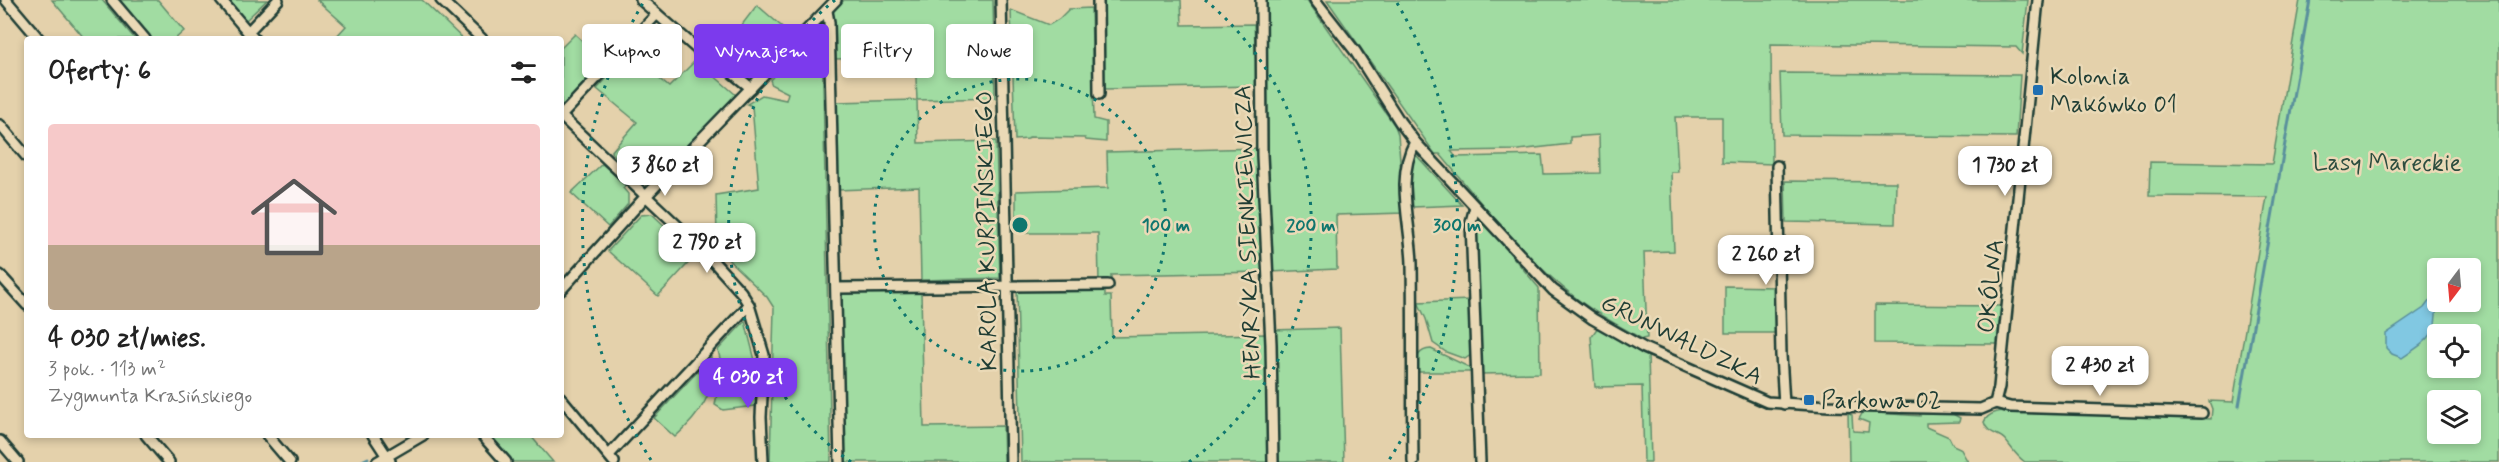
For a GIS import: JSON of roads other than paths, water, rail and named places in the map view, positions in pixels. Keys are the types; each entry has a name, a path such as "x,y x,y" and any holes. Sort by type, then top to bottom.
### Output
{"street":[{"path":"6,0 36,36"},
{"path":"112,0 142,36"},
{"path":"221,0 251,35 278,0"},
{"path":"441,0 479,36"},
{"path":"641,0 705,56 751,88"},
{"path":"564,287 646,196 836,0"},
{"name":"KAROLA KURPIŃSKIEGO","path":"1001,0 1011,462"},
{"path":"1098,0 1099,94"},
{"name":"HENRYKA SIENKIEWICZA","path":"1261,0 1262,155 1274,462"},
{"name":"GRUNWALDZKA","path":"1315,0 1355,51 1415,142 1553,290 1593,319 1644,348 1750,396 1784,404 1981,408 1996,400 2010,407 2202,413"},
{"name":"OKÓLNA","path":"1996,400 2038,0"},
{"path":"827,10 830,34 840,462"},
{"path":"564,113 657,14"},
{"path":"564,119 702,249 741,292 749,305 764,355 761,417 763,462"},
{"path":"0,125 24,154"},
{"path":"1413,462 1412,262 1405,177 1407,156 1415,142"},
{"path":"1778,166 1784,404"},
{"path":"1475,207 1471,222 1480,462"},
{"path":"0,275 24,302"},
{"path":"837,288 1108,285"},
{"path":"564,402 611,459 749,305"},
{"path":"149,438 169,462"},
{"path":"270,438 290,462"},
{"path":"375,438 389,460"},
{"path":"377,462 389,460 419,438"},
{"path":"485,438 506,462"},
{"path":"0,441 18,462"}],"water":[{"path":"2427,304 2427,312 2436,312 2435,324 2427,324 2427,339 2402,358 2392,354 2386,348 2386,334"}],"waterway":[{"path":"2239,406 2310,0"},
{"path":"360,462 368,458"}],"place":[{"name":"Kolonia Makówko 01","path":"2038,90"},
{"name":"Parkowa 02","path":"1809,400"}],"park label":[{"name":"Lasy Mareckie","path":"2387,162"}]}
